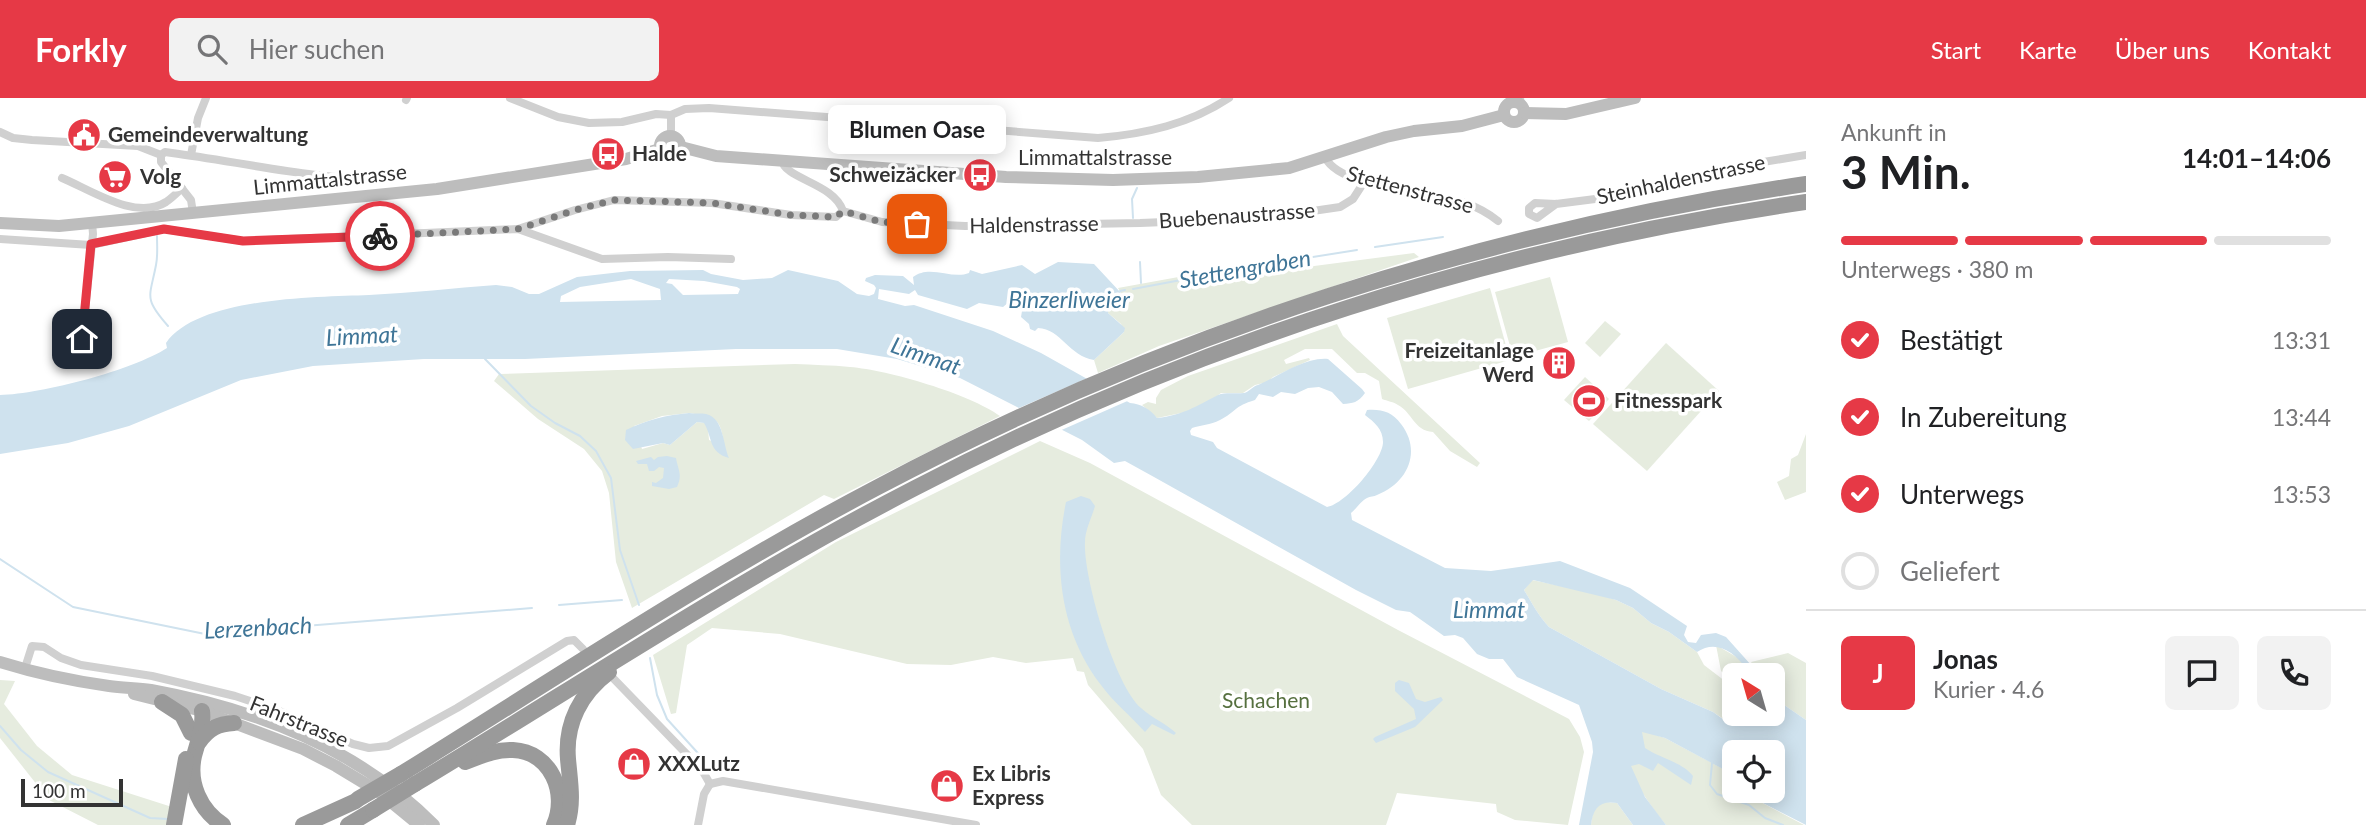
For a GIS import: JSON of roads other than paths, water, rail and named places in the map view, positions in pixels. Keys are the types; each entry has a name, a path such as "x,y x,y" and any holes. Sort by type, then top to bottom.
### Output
{"highway":[{"path":"318,825 770,547 888,481 990,430 1137,366 1317,299 1421,267 1537,236 1679,205 1806,184"},
{"path":"348,825 654,635 886,503 1010,440 1158,376 1344,309 1521,258 1682,223 1806,202"},
{"path":"567,825 572,801 568,734 573,716 584,697 605,676 683,626 712,602"},
{"path":"162,702 182,715 194,738 174,825"},
{"path":"204,705 196,717 193,763 195,787 206,809 223,825"},
{"path":"194,738 212,728 234,723"},
{"path":"432,774 502,750 532,754 547,766 558,787 559,807 554,825"},
{"path":"303,825 357,800"}],"main road":[{"path":"1504,115 1504,108 1518,103 1565,114 1635,98"},
{"name":"Limmattalstrasse","path":"681,147 716,156 1006,177 1113,180 1262,172 1289,168 1394,135 1462,126 1504,115 1510,122 1517,122 1522,118 1518,103"},
{"path":"671,135 677,138 681,147 671,156 664,155 660,149 662,139 671,135"},
{"name":"Limmattalstrasse","path":"0,223 40,226 92,222 437,189 626,159 660,149"},
{"path":"0,662 111,686 162,702 204,705 234,723 294,746 336,766 392,801 419,825"},
{"path":"111,686 149,690 292,731 388,783 434,825"}],"street":[{"path":"191,155 201,108 206,98"},
{"path":"510,98 558,117 589,123 622,122 656,114 671,115 694,108 709,108 1088,137 1152,131 1179,122 1229,98"},
{"path":"671,115 671,135"},
{"path":"0,132 13,138 32,140 138,146 160,155"},
{"path":"160,155 165,152 372,180 390,179"},
{"path":"160,155 161,162 191,200 193,213"},
{"name":"Steinhaldenstrasse","path":"1556,204 1603,198 1751,164 1806,155"},
{"name":"Stettenstrasse","path":"1325,157 1334,169 1364,182 1464,202 1499,221"},
{"path":"782,160 787,172 812,181 837,200 843,211"},
{"path":"62,178 118,204 136,208 157,206 182,188"},
{"name":"Buebenaustrasse","path":"1140,223 1276,217 1318,211 1347,204 1364,182"},
{"name":"Haldenstrasse","path":"518,229 614,200 712,203 816,217 836,217 843,211 881,222 965,226 1140,223"},
{"path":"82,339 92,222"},
{"path":"0,239 91,244 164,229 243,241 518,229 602,259 731,259"},
{"name":"Fahrstrasse","path":"25,668 32,646 44,647 61,658 81,665 152,676 235,696 285,713 353,744 369,748 388,746 457,708 567,641 574,640 583,649"},
{"path":"612,677 702,770 710,784"},
{"path":"698,825 704,793 710,784 723,781 976,825"}],"water":[{"name":"Limmat","path":"1058,262 1094,264 1121,293 1108,298 1108,313 1125,328 1124,332 1094,360 1085,358 1046,329 1030,329 1029,324 1021,317 1023,305 1009,302 1003,307 979,303 967,309 918,295 915,290 909,294 879,289 878,299 905,306 914,305 993,331 1041,353 1130,403 1138,404 1157,418 1182,413 1221,394 1246,392 1301,364 1328,359 1362,389 1365,393 1360,399 1343,404 1332,392 1319,387 1308,388 1295,394 1281,392 1273,397 1259,394 1255,400 1220,420 1192,428 1191,435 1213,442 1217,448 1327,507 1353,490 1370,470 1381,450 1383,442 1380,430 1365,415 1367,410 1390,414 1398,420 1407,434 1411,455 1408,465 1397,483 1361,503 1351,513 1352,520 1445,568 1491,571 1560,561 1630,588 1687,626 1684,635 1688,642 1696,643 1701,635 1716,633 1726,637 1749,663 1742,663 1730,652 1718,647 1704,648 1697,652 1651,623 1633,608 1616,600 1533,580 1524,590 1549,627 1661,689 1713,712 1722,718 1722,726 1785,726 1785,706 1806,720 1806,825 1763,803 1785,803 1785,740 1722,740 1722,769 1665,738 1642,732 1645,748 1683,767 1693,776 1691,785 1658,763 1653,771 1639,764 1631,766 1645,797 1666,825 1633,825 1617,803 1611,802 1598,806 1591,825 1579,825 1593,752 1579,705 1517,677 1503,659 1489,659 1477,654 1463,638 1455,635 1444,636 1410,612 1396,610 1356,590 1125,461 1114,463 1082,440 960,378 897,359 837,349 736,349 525,359 424,359 313,366 241,380 129,426 68,443 0,454 0,395 39,390 110,372 167,348 166,343 182,328 204,316 260,302 496,285 539,294 577,277 630,271 703,270 743,280 772,278 788,270 838,281 857,294 869,296 874,294 876,288 865,281 875,275 903,276 914,285 913,277 920,273 962,275 970,270 982,274 1022,265 1035,274","holes":["631,279 660,289 661,300 560,302 561,296 580,287","669,279 704,281 740,289 738,294 683,295 672,284 666,283"]},
{"path":"689,413 706,414 716,421 720,426 729,458 714,448 704,423 697,422 670,445 663,443 633,449 625,440 626,430 634,426"},
{"path":"667,456 676,458 680,476 677,487 669,489 652,486 652,482 656,483 663,478 664,468 649,471 647,464 638,464 636,461"},
{"path":"1081,496 1090,499 1095,506 1085,537 1086,558 1095,604 1111,655 1131,696 1145,712 1176,733 1174,735 1152,724 1145,732 1111,698 1087,665 1076,643 1063,597 1060,550 1066,502"},
{"path":"1399,680 1409,683 1416,699 1425,702 1441,697 1443,700 1415,727 1376,743 1373,739 1375,737 1416,719 1414,709 1395,691 1395,683"}],"waterway":[{"path":"1133,218 1132,199 1137,188"},
{"path":"157,236 157,262 150,297 168,326"},
{"name":"Stettengraben","path":"1375,247 1443,237"},
{"name":"Stettengraben","path":"1133,289 1357,250"},
{"name":"Binzerliweier","path":"1140,262 1141,283"},
{"name":"Stettengraben","path":"1120,291 1125,290"},
{"path":"485,359 531,406 580,436 596,451 611,478 620,550 639,605"},
{"name":"Lerzenbach","path":"0,559 73,607 205,634 532,608"},
{"name":"Lerzenbach","path":"559,605 622,600"},
{"path":"650,658 657,695 667,719 706,762"},
{"path":"0,726 21,750 48,772 150,818 168,819"},
{"path":"1712,763 1710,785 1717,794 1749,805 1765,818 1783,825"}],"place":[{"name":"Gemeindeverwaltung","path":"84,135"},
{"name":"Halde","path":"608,154"},
{"name":"Schweizäcker","path":"980,175"},
{"name":"Volg","path":"115,177"},
{"name":"Blumen Oase","path":"917,224"},
{"name":"Freizeitanlage Werd","path":"1559,363"},
{"name":"Fitnesspark","path":"1589,401"},
{"name":"XXXLutz","path":"634,764"},
{"name":"Ex Libris Express","path":"947,786"}],"park label":[{"name":"Schachen","path":"1266,701"}]}
